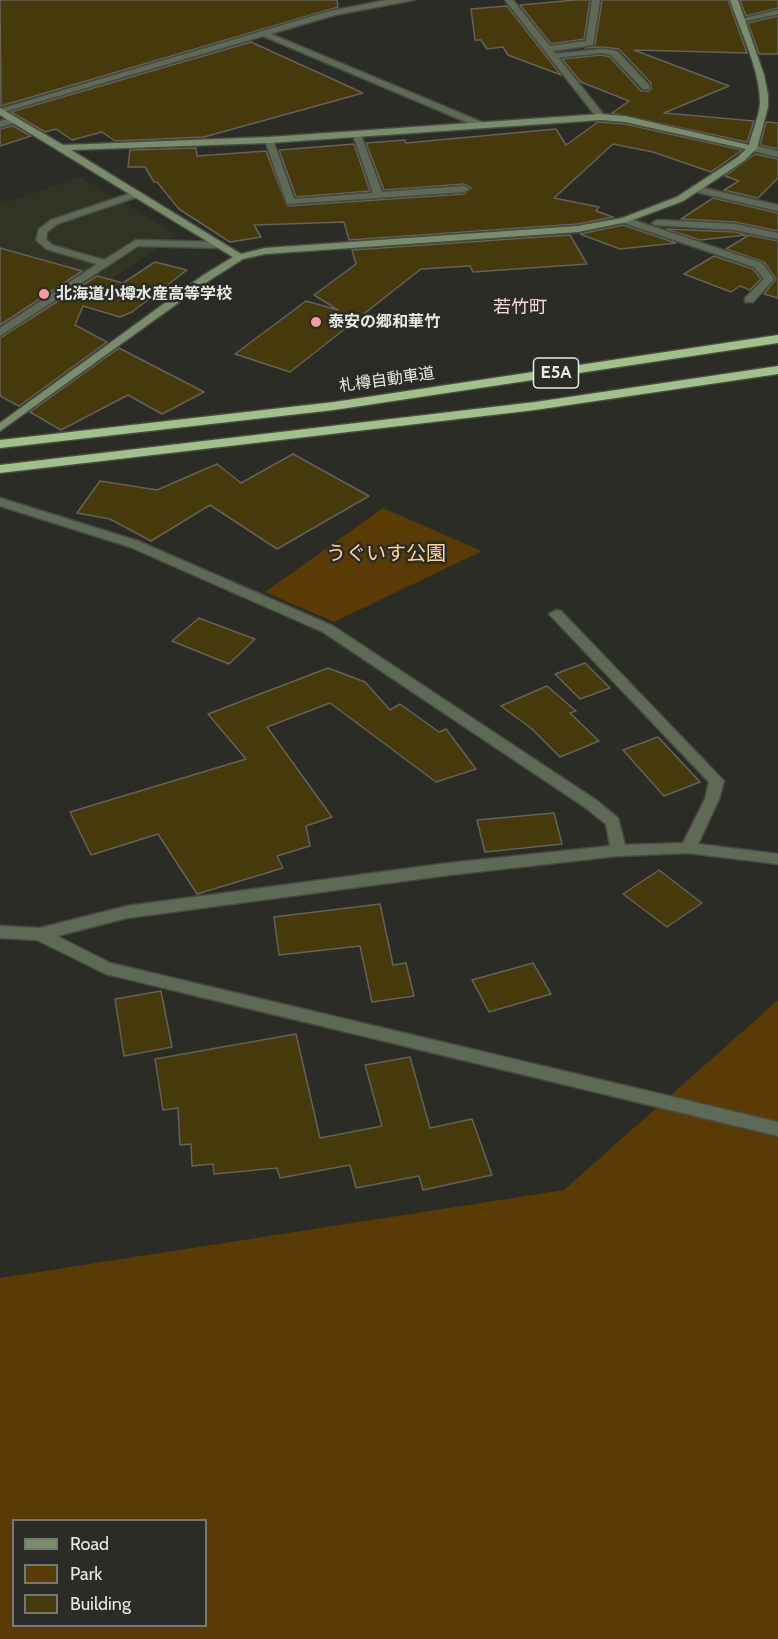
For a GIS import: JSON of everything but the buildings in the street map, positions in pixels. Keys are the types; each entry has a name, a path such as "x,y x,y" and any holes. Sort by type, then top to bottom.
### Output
{"highway":[{"name":"札樽自動車道","path":"0,444 334,406 778,339"},
{"name":"E5A","path":"0,470 344,427 535,406 778,370"}],"street":[{"path":"0,111 352,8 410,0"},
{"path":"509,0 601,117"},
{"path":"550,52 590,43 596,0"},
{"path":"0,428 196,285 240,257 265,251 578,229 624,220 680,199 741,159 752,148 764,107 760,75 734,0"},
{"path":"741,20 778,12"},
{"path":"266,34 481,125"},
{"path":"550,52 602,51 614,53 646,87"},
{"path":"0,111 240,257"},
{"path":"63,148 357,135 601,117 625,119 778,154"},
{"path":"0,124 15,120"},
{"path":"357,135 379,196"},
{"path":"269,140 290,202 464,189"},
{"path":"695,189 778,208"},
{"path":"105,263 49,247 41,240 42,231 54,222 137,194"},
{"path":"624,220 689,226 735,227 778,236"},
{"path":"624,220 758,265 769,279 749,300"},
{"path":"0,333 136,243 221,245"},
{"path":"0,502 134,544 328,629 591,804 613,822 618,851"},
{"path":"556,614 717,781 712,799 688,848"},
{"path":"0,932 40,934 127,912 448,869 618,851 688,848 778,859"},
{"path":"40,934 106,968 778,1129"}],"shaded area":[{"name":"北海道小樽水産高等学校","path":"80,177 178,235 0,353 0,204"}],"green space":[{"name":"うぐいす公園","path":"383,508 482,551 334,622 265,592"},
{"path":"778,1000 778,1639 0,1639 0,1278 564,1190"}],"place":[{"name":"北海道小樽水産高等学校","path":"44,294"},
{"name":"泰安の郷和華竹","path":"316,322"}],"district":[{"name":"若竹町","path":"520,308"}]}
